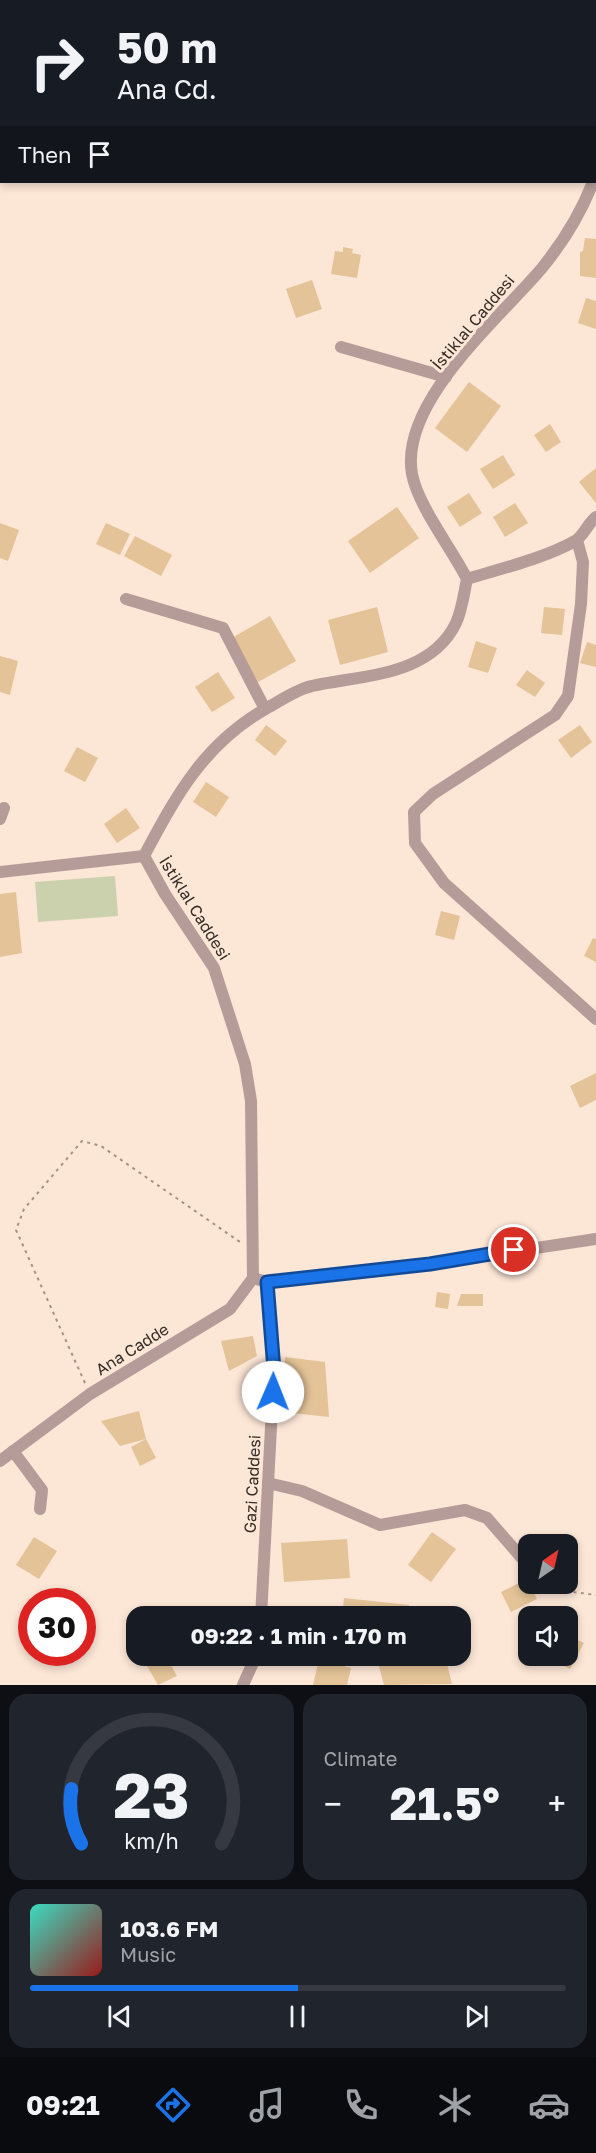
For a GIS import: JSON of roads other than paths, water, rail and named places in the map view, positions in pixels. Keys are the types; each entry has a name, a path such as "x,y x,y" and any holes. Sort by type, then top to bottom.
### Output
{"street":[{"name":"İstiklal Caddesi","path":"253,1278 251,1101 246,1064 214,968 165,894 144,856 168,811 204,756 234,730 265,709 309,686 352,681 404,667 438,648 456,623 467,579 450,546 425,508 412,475 412,448 417,427 446,377 561,243 583,207 593,183"},
{"path":"341,347 446,377"},
{"path":"467,579 519,563 577,540 587,524 596,517"},
{"path":"577,540 583,562 581,604 568,696 555,715 433,794 414,812 415,843 444,883 596,1019"},
{"path":"126,599 223,628 265,709"},
{"path":"0,872 144,856"},
{"path":"253,1278 267,1282 430,1264 596,1239"},
{"name":"Ana Cadde","path":"0,1461 90,1394 230,1309 253,1278"},
{"name":"Gazi Caddesi","path":"262,1606 274,1370 267,1282"},
{"path":"13,1451 42,1490 40,1509"},
{"path":"268,1483 302,1491 380,1525 465,1510 487,1518 518,1554"},
{"path":"243,1685 252,1666"}]}
